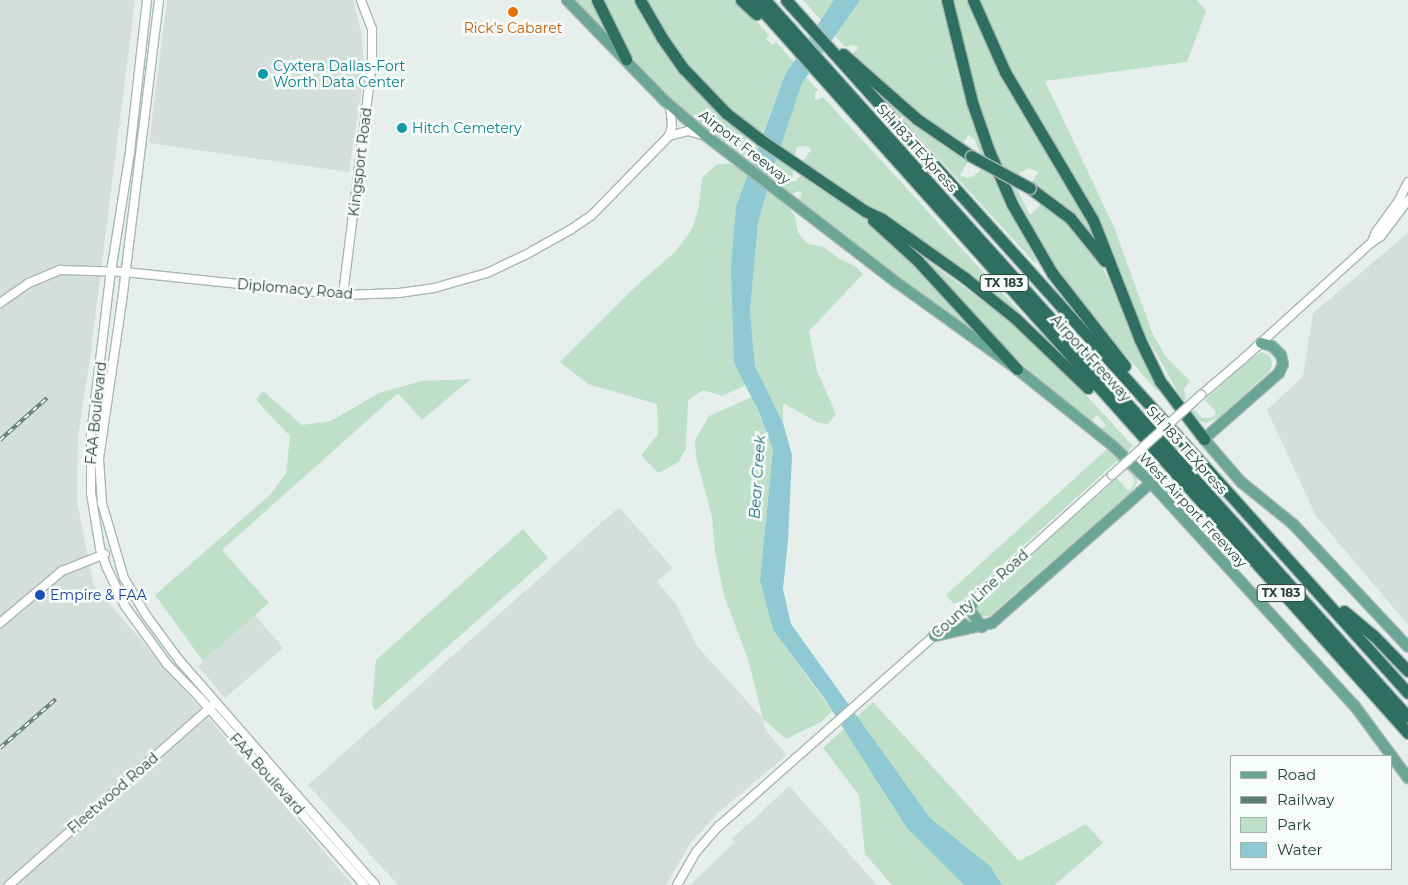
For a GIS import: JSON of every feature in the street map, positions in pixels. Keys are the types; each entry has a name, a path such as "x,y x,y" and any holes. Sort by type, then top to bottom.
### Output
{"highway":[{"path":"597,0 626,59"},
{"path":"640,0 662,38 697,84 741,126 865,211 917,260 1017,369"},
{"path":"741,0 784,18 834,72 917,119 971,156 1030,188 1057,207 1081,230 1118,281"},
{"name":"Airport Freeway","path":"753,0 821,38 853,113 1154,452 1408,733"},
{"name":"SH 183 TEXpress","path":"765,0 834,72 1408,709"},
{"name":"SH 183 TEXpress","path":"774,0 784,18"},
{"path":"947,0 960,60 980,128 1024,227 1064,290 1114,352 1163,418"},
{"path":"972,0 1005,72 1087,208 1118,281 1140,340 1160,381 1204,439"},
{"name":"Airport Freeway","path":"834,72 1163,418 1408,693"},
{"name":"SH 183 TEXpress","path":"834,72 1408,717"},
{"path":"865,211 882,219 933,255 1015,318 1154,452"},
{"path":"1314,587 1374,636 1408,672"}],"main road":[{"name":"Airport Freeway","path":"567,0 670,106 705,136 912,293 1017,369"},
{"path":"1261,343 1272,346 1281,355 1283,364 1279,373 1204,439 1241,482 1293,524 1408,647"},
{"name":"West Airport Freeway","path":"1017,369 1113,446 1150,483 1354,705 1391,755"},
{"path":"934,636 956,630 982,627 992,623 1150,483"},
{"path":"974,600 970,610 982,627"},
{"path":"958,614 968,628 982,627"},
{"name":"West Airport Freeway","path":"1393,758 1408,778"}],"street":[{"name":"FAA Boulevard","path":"146,0 139,76 127,170 111,270 89,459 93,513 103,554 115,588 150,641 167,664 285,787"},
{"name":"FAA Boulevard","path":"159,0 125,272 99,459 102,503 114,552 128,586 158,632 179,660 218,702 285,787 365,882 375,885"},
{"name":"Kingsport Road","path":"343,295 372,62 372,29 361,0"},
{"path":"139,76 150,78"},
{"path":"669,136 672,126 670,106"},
{"path":"669,136 688,131 705,136"},
{"name":"Diplomacy Road","path":"0,304 29,284 60,270 111,270 343,295 398,293 434,288 487,273 527,254 591,216 669,136"},
{"path":"127,170 138,172"},
{"path":"1372,242 1376,232 1399,200 1408,182"},
{"name":"County Line Road","path":"677,885 696,852 718,826 934,636 1200,395 1381,236 1408,200"},
{"path":"100,366 112,366"},
{"path":"89,459 99,459"},
{"path":"0,623 62,571 103,554 114,552"},
{"path":"150,641 158,632"},
{"name":"Fleetwood Road","path":"9,885 218,702"}],"shaded area":[{"path":"0,0 135,0 89,366 78,436 77,501 94,586 353,885 0,885"},
{"name":"Cyxtera Dallas-Fort Worth Data Center","path":"167,0 353,0 362,36 364,74 349,172 149,143"},
{"path":"1408,233 1408,625 1316,516 1267,410 1303,376 1313,313"},
{"path":"619,507 673,568 657,581 675,603 697,646 763,719 766,731 787,755 720,811 691,842 666,885 398,885 308,785"},
{"path":"255,615 283,648 225,698 198,666"},
{"path":"789,786 877,885 690,885 735,842 732,839"}],"green space":[{"path":"572,0 593,0 610,38"},
{"path":"600,0 634,0 655,37 687,81 722,116 758,145 751,164 731,150 730,138 725,144 695,121 651,81 626,48"},
{"path":"646,0 736,0 769,35 766,39 773,45 776,42 794,62 785,76 762,134 723,102 693,70 667,35"},
{"path":"803,0 942,0 960,82 988,162 983,160 974,139 968,135 961,148 935,130 862,65 852,54 859,47 852,45 845,47 835,36 843,24 831,6 821,20"},
{"path":"953,0 968,0 989,52 1078,204 1092,229 1090,232 1076,218 1031,184 1038,172 1029,168 1017,175 1014,171 1004,171 975,93"},
{"path":"978,0 1197,0 1206,11 1187,62 1045,81 1114,227 1152,332 1165,356 1190,381 1184,389 1186,399 1183,401 1145,334 1105,231 1009,70"},
{"path":"806,77 818,90 815,94 815,101 823,97 1029,322 979,281 803,161 811,150 807,146 797,147 795,156 780,146 802,83"},
{"path":"877,91 922,130 968,161 960,175 968,178 973,177 982,168 992,172 1037,262 1034,262"},
{"path":"777,157 794,168 792,178 795,182 802,174 859,213 892,241 984,338 979,339 801,204 798,200 802,194 800,191 790,194 770,179"},
{"path":"729,163 748,174 736,206 734,360 746,385 722,396 703,390 688,400 686,448 679,462 658,473 641,455 658,434 657,404 588,384 560,362 636,286 676,251 692,229 699,207 702,178 716,165"},
{"path":"1008,181 1014,183 1030,215 1043,202 1066,221 1100,262 1160,388 1157,391 1088,312 1059,273"},
{"path":"767,190 788,206 795,217 798,233 808,244 822,246 840,259 855,266 863,274 809,331 817,371 836,414 828,424 819,423 783,403 783,423 755,366 750,311 758,223"},
{"path":"917,253 1007,319 1034,342 1133,446 1127,452 1098,426 1103,428 1106,425 1097,415 1091,421 1017,360"},
{"path":"1262,352 1270,356 1272,365 1269,372 1219,417 1207,423 1200,421 1191,412 1194,409 1202,418 1215,416 1216,412 1205,400 1251,358"},
{"path":"471,379 422,420 398,393 222,550 269,603 203,661 155,595 271,494 286,473 290,436 256,400 263,391 302,425 331,421 379,393 422,381"},
{"path":"752,397 773,449 760,580 773,630 832,711 821,722 786,739 763,719 748,659 724,595 715,552 712,517 696,457 695,440 709,416"},
{"path":"1107,449 1137,477 1137,483 1131,492 989,616 982,617 978,613 978,606 985,596 1117,478 1128,491 1131,489 1135,482 1132,475 1117,461 964,599 953,603 946,595"},
{"path":"1142,456 1169,486 1165,489 1137,461"},
{"path":"523,529 548,558 375,711 372,704 376,660"},
{"path":"873,702 1019,861 1086,824 1103,843 1055,885 892,885 865,854 859,795 823,748"}],"water":[{"path":"834,0 860,0 802,83 775,163 758,223 750,311 755,366 783,423 792,455 788,540 783,589 791,624 930,818 990,866 1002,885 964,885 907,828 824,698 773,630 760,580 773,449 758,410 734,363 731,267 736,206 785,75"}],"railway":[{"path":"0,440 47,398"},
{"path":"0,748 56,699"}],"place":[{"name":"Rick's Cabaret","path":"513,12"},
{"name":"Cyxtera Dallas-Fort Worth Data Center","path":"263,74"},
{"name":"Hitch Cemetery","path":"402,128"},
{"name":"Empire & FAA","path":"40,595"}],"water label":[{"name":"Bear Creek","path":"757,477"}]}
